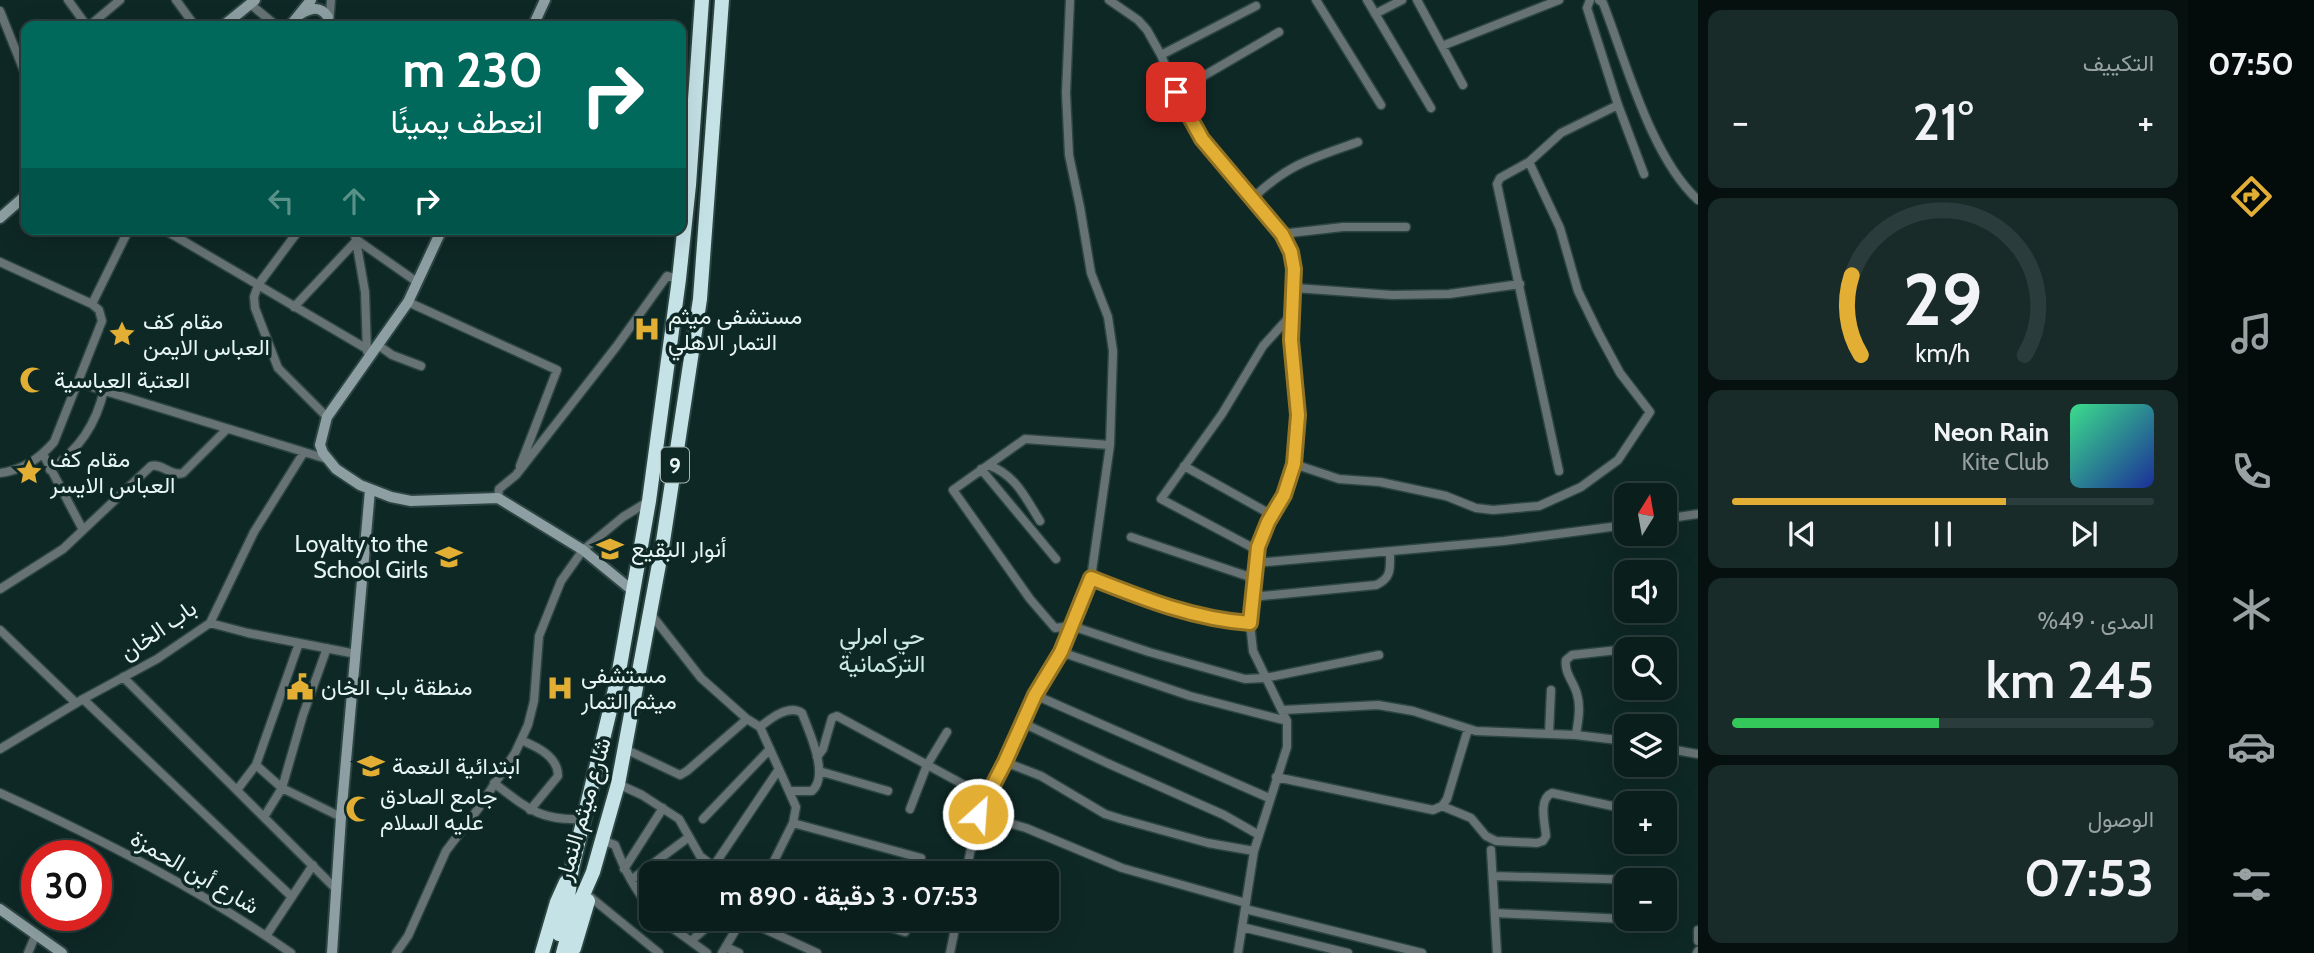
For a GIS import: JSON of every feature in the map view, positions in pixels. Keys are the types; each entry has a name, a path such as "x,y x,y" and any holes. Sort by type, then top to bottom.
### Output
{"highway":[{"name":"شارع ميثم التمار","path":"686,211 702,0"},
{"name":"شارع ميثم التمار","path":"568,919 593,872 618,784 650,612 696,327 722,0"},
{"name":"شارع ميثم التمار","path":"568,919 567,904 572,868 618,677 649,501 684,235"},
{"path":"672,324 683,334 696,327"},
{"path":"667,360 671,352 680,350 688,354 691,363"},
{"path":"623,648 634,657 642,654"},
{"path":"618,677 621,673 632,671 638,681"},
{"path":"542,953 557,902 572,868"},
{"path":"572,952 584,919 593,872"},
{"name":"9","path":"568,919 572,952"},
{"name":"9","path":"553,953 568,919"}],"street":[{"path":"68,0 84,21"},
{"path":"94,21 120,0"},
{"path":"176,0 191,21"},
{"path":"294,21 311,0"},
{"path":"329,21 331,0"},
{"path":"535,21 545,0"},
{"path":"968,861 978,814 1035,695 1061,652 1091,578 1110,445 1112,351 1108,317 1091,273 1069,155 1066,93 1070,0"},
{"path":"1109,0 1138,20 1147,30 1202,139 1282,234 1291,252 1295,288 1291,340 1298,415 1294,464 1284,495 1262,534 1257,550 1250,623 1253,651 1287,721 1287,747 1254,850 1238,953"},
{"path":"1316,0 1381,105"},
{"path":"1367,0 1431,108"},
{"path":"1375,13 1402,0"},
{"path":"1417,0 1463,85"},
{"path":"1442,46 1559,0"},
{"path":"1590,0 1587,8 1644,174"},
{"path":"1599,0 1603,3 1645,117 1676,177 1698,200"},
{"path":"229,21 253,2 272,21"},
{"path":"1161,55 1256,6"},
{"path":"299,15 309,8 314,8 325,12 329,21"},
{"path":"0,11 21,64"},
{"path":"1176,92 1279,32"},
{"path":"1559,471 1497,184 1500,178 1529,162 1561,133 1618,104"},
{"path":"1252,198 1272,179 1294,165 1358,142"},
{"path":"1294,464 1325,476 1380,482 1446,496 1476,508 1493,510 1539,506 1581,487 1618,460 1650,412 1620,373 1578,291 1560,228 1529,162"},
{"path":"0,218 21,199"},
{"path":"1282,234 1343,227 1406,227"},
{"path":"92,303 126,235"},
{"path":"173,235 371,350 421,366"},
{"path":"295,235 258,285 254,297 255,308 278,368 327,416"},
{"path":"356,235 371,350"},
{"path":"439,235 408,302 371,350 327,416 320,445 327,459 336,469 370,489 411,500 498,499 583,550 633,590"},
{"path":"294,307 357,240"},
{"path":"357,240 417,282"},
{"path":"0,262 92,303 100,312 102,323 59,432 43,454 23,467 0,473"},
{"path":"498,499 499,489 516,475 616,347 667,276 679,279"},
{"path":"1295,288 1392,295 1437,295 1520,284"},
{"path":"408,302 557,370 516,475"},
{"path":"1257,550 1161,499 1222,414 1264,346 1293,313"},
{"path":"79,383 327,459"},
{"path":"50,470 66,458 91,427 104,390"},
{"path":"0,589 45,562 151,466 159,465 174,474 183,473 227,429"},
{"path":"1110,445 1025,439 953,490 1030,599 1055,628 1072,626 1149,652 1245,679 1265,678 1379,655"},
{"name":"باب الخان","path":"0,748 158,659 210,622 254,532 304,452"},
{"path":"43,454 83,530"},
{"path":"1184,466 1272,515"},
{"path":"985,467 1001,469 1017,483 1040,521"},
{"path":"985,467 1056,559"},
{"path":"332,953 335,888 370,489"},
{"path":"396,953 408,936 446,851 478,809 522,740 534,701 539,636 561,581 583,550 622,517 649,501"},
{"path":"1677,517 1698,514"},
{"path":"1255,563 1504,541 1614,527"},
{"path":"1131,537 1253,578"},
{"path":"1251,597 1376,585 1385,581 1390,574 1390,552"},
{"path":"1091,578 1190,614 1221,621 1250,623"},
{"path":"650,612 701,678 747,719 761,727 796,807 793,824 774,861"},
{"path":"210,622 248,633 356,654"},
{"path":"0,630 292,897"},
{"path":"237,790 256,765 299,643"},
{"path":"264,817 282,788 303,715 327,648"},
{"path":"1576,735 1579,708 1577,693 1565,667 1566,660 1572,655 1614,650"},
{"path":"1061,652 1190,696 1287,721"},
{"path":"123,677 335,888"},
{"path":"1549,734 1551,690"},
{"path":"1035,695 1269,798"},
{"path":"1283,710 1378,705 1395,707 1468,729 1614,740"},
{"path":"761,727 783,712 799,710 802,713 817,757 818,783 812,791 789,791"},
{"path":"817,757 823,748 832,718 837,716 968,787"},
{"path":"625,749 680,775 747,719"},
{"path":"1023,723 1224,815 1259,835"},
{"path":"1276,777 1433,810 1442,806 1447,799 1468,729"},
{"path":"911,809 927,765 947,732"},
{"path":"522,740 545,752 558,771 558,776 530,810"},
{"path":"703,819 770,749"},
{"path":"1677,750 1698,754"},
{"path":"1005,762 1041,776 1105,814 1121,820 1208,843 1254,850"},
{"path":"256,765 282,788 341,817"},
{"path":"717,861 779,769"},
{"path":"819,771 888,791"},
{"path":"495,783 530,810 549,817 584,819"},
{"path":"618,784 679,818 700,856 706,861"},
{"name":"شارع أبن الحمزة","path":"0,793 86,832 163,872 291,953"},
{"path":"1442,806 1471,818 1486,836 1496,841 1537,843 1543,842 1546,836 1546,795 1552,793 1614,806"},
{"path":"624,869 663,808"},
{"path":"978,814 1026,828 1122,868 1245,906 1422,953"},
{"path":"793,824 921,858"},
{"path":"631,880 689,836"},
{"path":"602,839 615,845 624,869 639,892"},
{"path":"1492,850 1497,953"},
{"path":"266,936 313,865"},
{"path":"1493,876 1614,879"},
{"path":"589,896 659,953"},
{"path":"0,909 62,953"},
{"path":"1495,913 1614,918"},
{"path":"1242,927 1348,953"},
{"path":"1698,930 1698,940"},
{"path":"677,931 707,953"},
{"path":"691,941 702,931"},
{"path":"736,931 724,950 739,953"},
{"path":"769,931 817,953"},
{"path":"950,953 955,931"},
{"path":"27,953 36,934"}],"place":[{"name":"مستشفى ميثم التمار الاهلي","path":"647,329"},
{"name":"مقام كف العباس الايمن","path":"122,334"},
{"name":"العتبة العباسية","path":"33,380"},
{"name":"مقام كف العباس الايسر","path":"29,472"},
{"name":"أنوار البقيع","path":"610,549"},
{"name":"Loyalty to the School Girls","path":"449,557"},
{"name":"منطقة باب الخان","path":"300,687"},
{"name":"مستشفى ميثم التمار","path":"560,688"},
{"name":"ابتدائية النعمة","path":"371,766"},
{"name":"جامع الصادق عليه السلام","path":"359,809"}],"district":[{"name":"حي امرلي التركمانية","path":"882,649"}],"route":[{"path":"978,814 1035,695 1061,652 1091,578 1148,601 1190,614 1221,621 1250,623 1258,547 1291,478 1298,415 1291,340 1295,288 1291,252 1273,222 1202,139 1176,92"}]}
